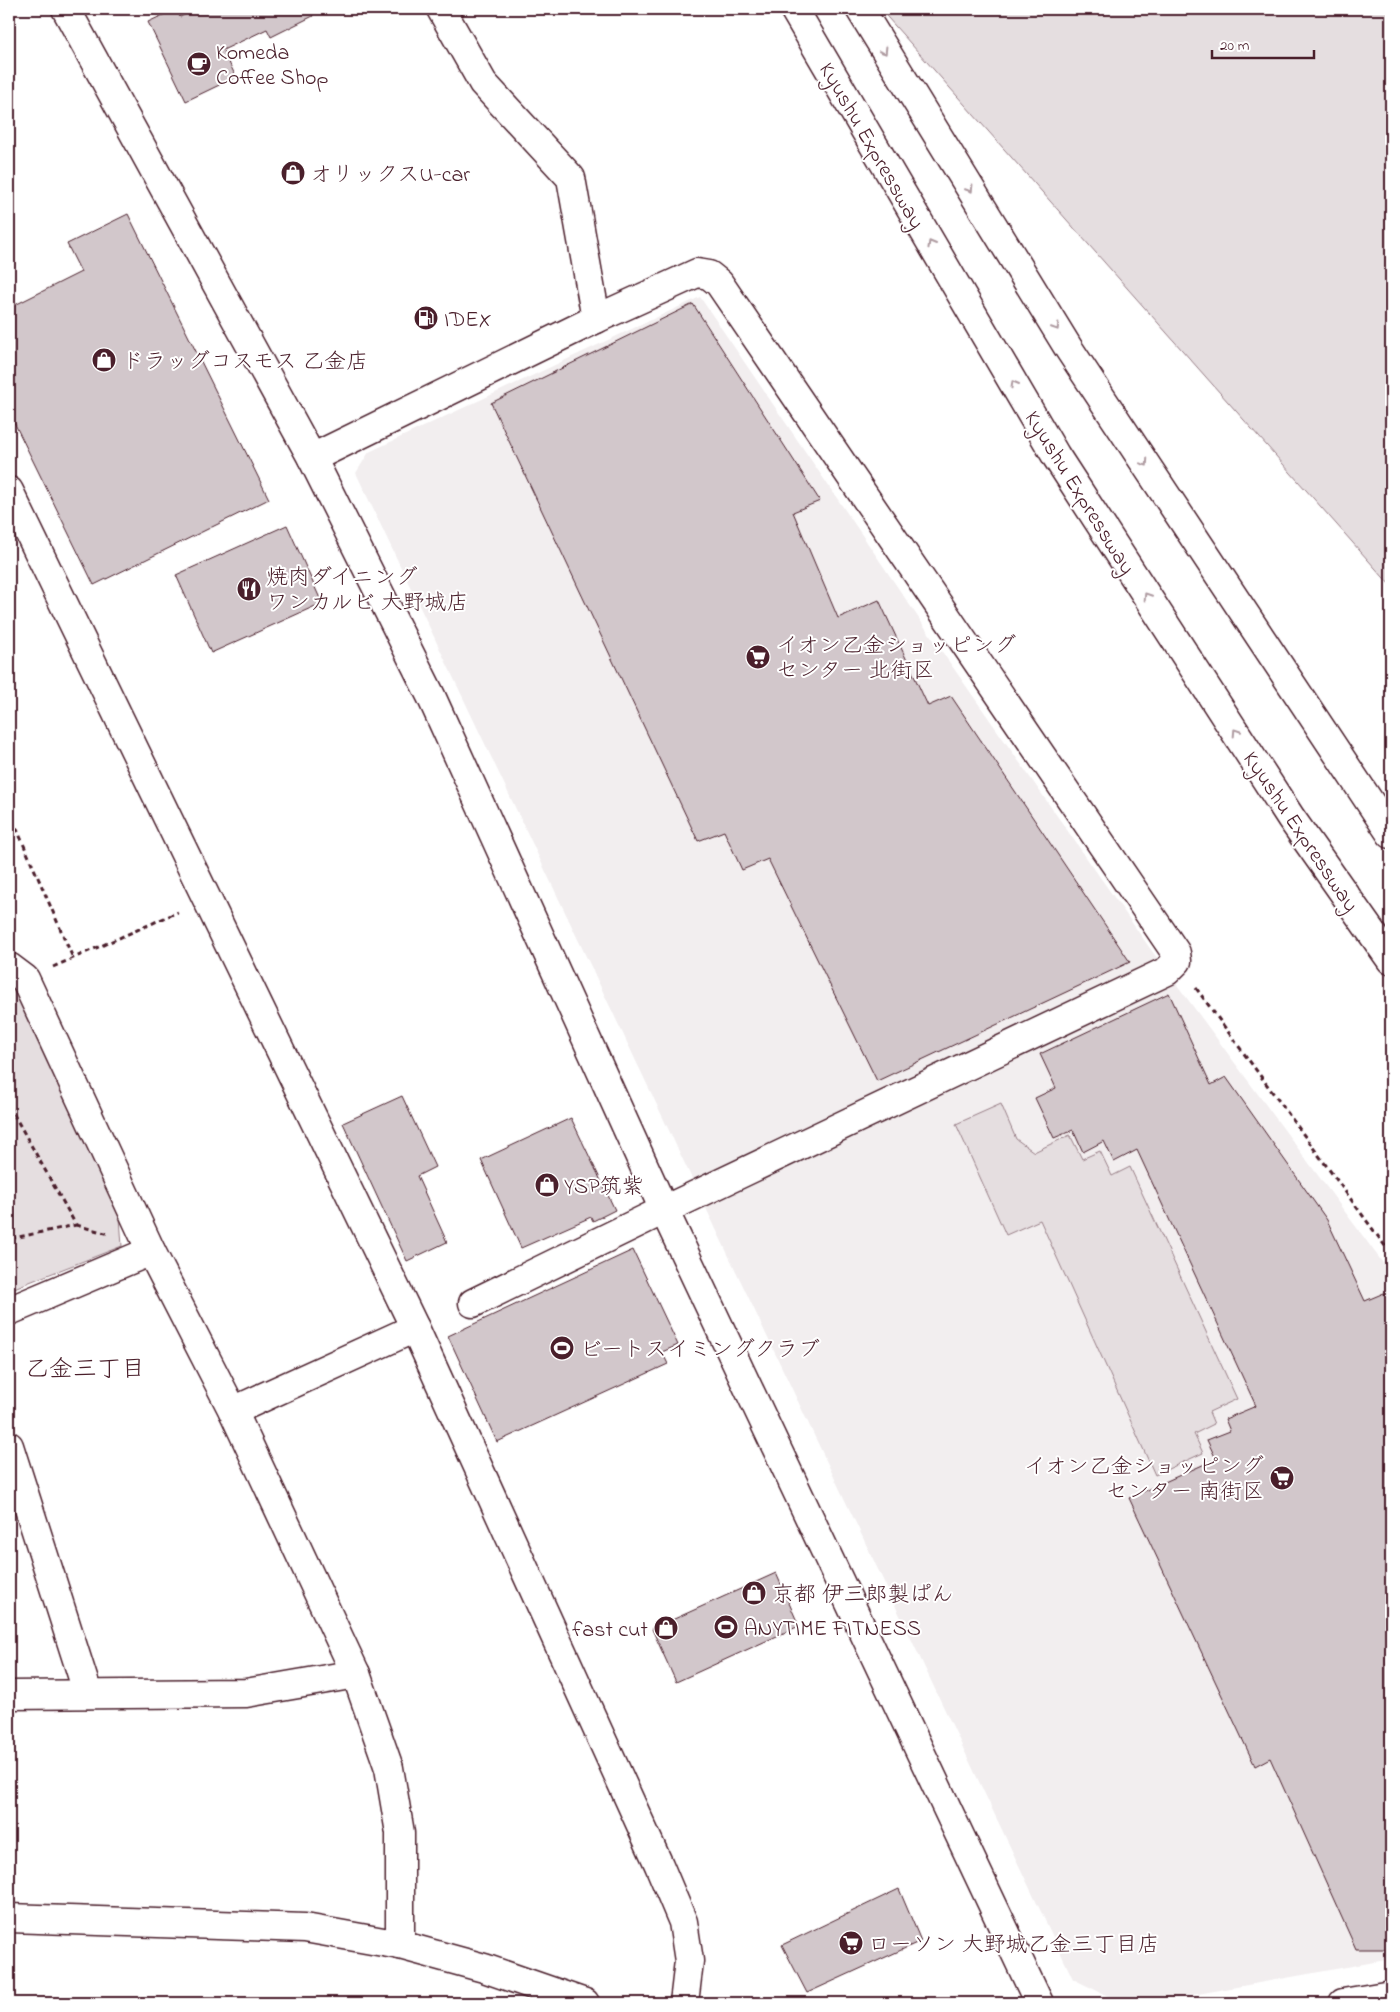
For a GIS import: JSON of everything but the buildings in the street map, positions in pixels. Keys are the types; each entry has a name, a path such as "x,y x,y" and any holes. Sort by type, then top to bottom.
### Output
{"main road":[{"path":"66,9 312,458 431,696 664,1210 1039,2003"},
{"path":"441,9 483,83 571,178 596,320"},
{"name":"Kyushu Expressway","path":"794,9 1056,456 1291,818 1391,960"},
{"path":"860,9 1069,349 1391,834"},
{"path":"312,458 697,273 709,275 719,283 1176,953 1176,961 1167,971 473,1303"},
{"path":"9,491 415,1328 659,1865 683,1922 689,1961 684,2003"},
{"path":"17,973 150,1251 233,1411 356,1674 389,1768 400,1833 400,1945"},
{"path":"9,1311 150,1251"},
{"path":"233,1411 415,1328"},
{"path":"9,1446 88,1694"},
{"path":"9,1695 246,1693 356,1674"},
{"path":"9,1918 305,1928 400,1945 484,1968 585,2003"},
{"path":"1343,2003 1385,1999"}],"path":[{"path":"9,811 73,958"},
{"path":"17,973 73,958 207,900"},
{"path":"1176,961 1391,1254"},
{"path":"9,1106 76,1225"},
{"path":"9,1238 76,1225 116,1236"}],"shaded area":[{"path":"880,9 1391,9 1391,586"},
{"path":"700,297 924,626 1149,947 1391,1274 1391,1959 1148,2003 1122,2003 1073,1979 356,473 369,452"},
{"path":"9,988 15,991 120,1218 122,1246 9,1290"},
{"path":"1001,1104 1016,1139 1034,1152 1070,1135 1082,1159 1100,1151 1112,1176 1130,1167 1237,1399 1209,1412 1214,1424 1194,1434 1203,1453 1155,1475 1040,1220 1006,1235 956,1124"}],"place":[{"name":"Komeda Coffee Shop","path":"199,64"},
{"name":"オリックスU-car","path":"293,173"},
{"name":"IDEX","path":"426,318"},
{"name":"ドラッグコスモス 乙金店","path":"104,360"},
{"name":"焼肉ダイニング ワンカルビ 大野城店","path":"249,589"},
{"name":"イオン乙金ショッピング センター 北街区","path":"758,657"},
{"name":"YSP筑紫","path":"547,1185"},
{"name":"ビートスイミングクラブ","path":"562,1348"},
{"name":"イオン乙金ショッピング センター 南街区","path":"1282,1478"},
{"name":"京都 伊三郎製ぱん","path":"754,1593"},
{"name":"ANYTIME FITNESS","path":"726,1627"},
{"name":"fast cut","path":"666,1628"},
{"name":"ローソン 大野城乙金三丁目店","path":"851,1943"}],"district":[{"name":"乙金三丁目","path":"85,1368"}]}
